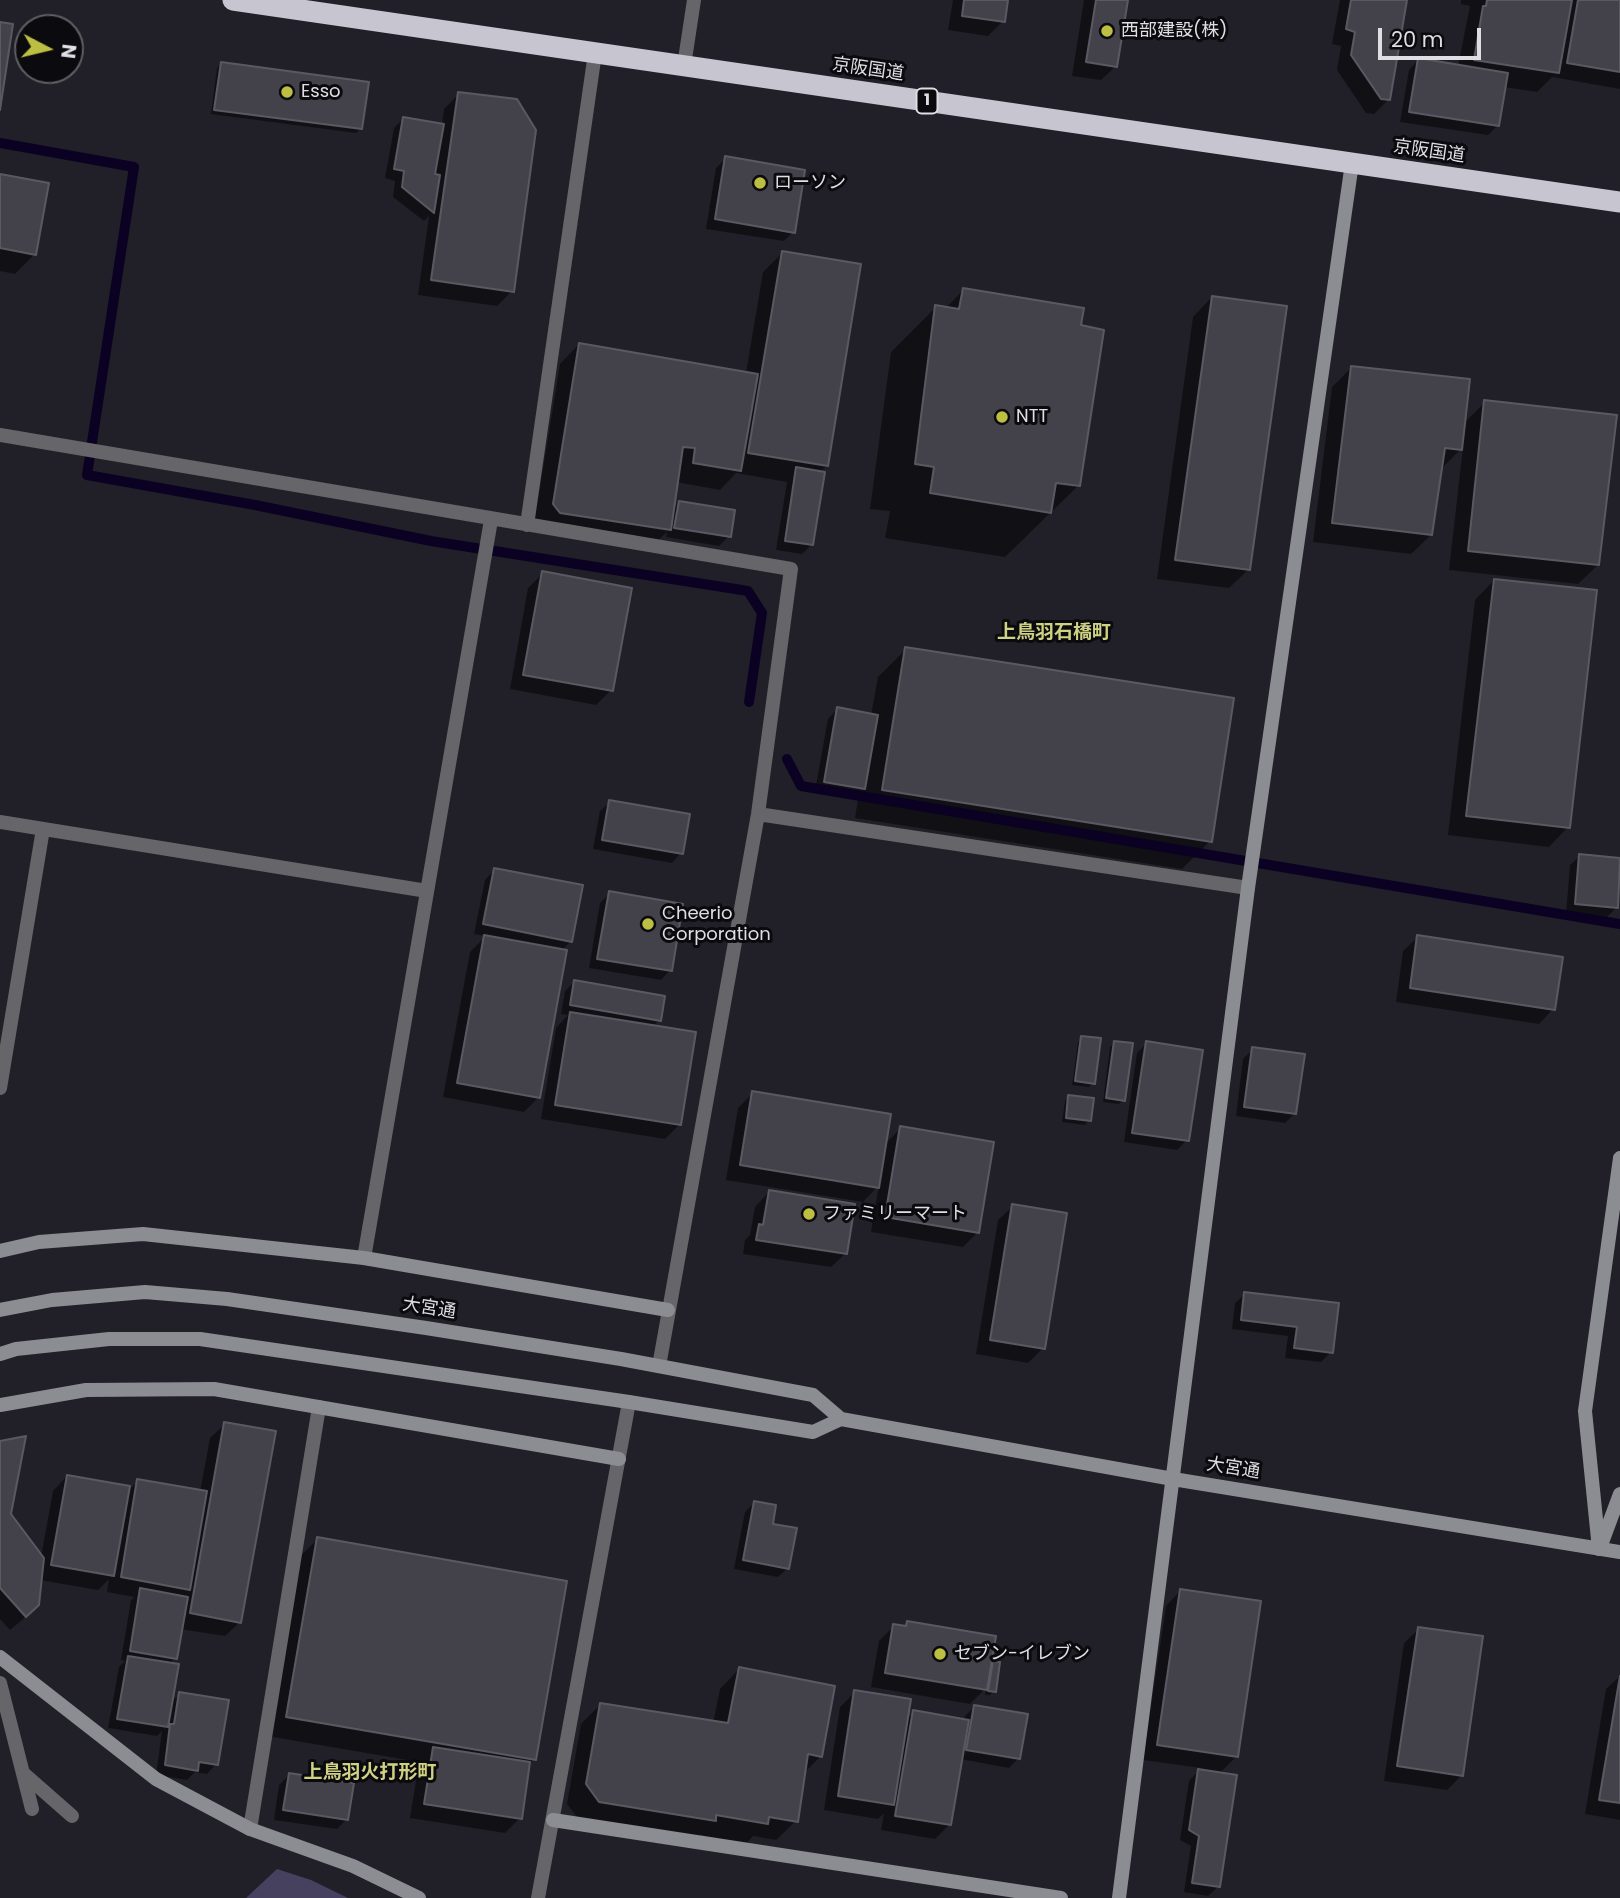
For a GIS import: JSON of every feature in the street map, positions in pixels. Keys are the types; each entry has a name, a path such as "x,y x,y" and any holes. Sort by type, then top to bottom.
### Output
{"highway":[{"name":"京阪国道","path":"233,0 1620,202"}],"street":[{"path":"684,66 694,0"},
{"path":"527,525 595,53"},
{"path":"1119,1898 1248,888 1352,163"},
{"path":"0,435 791,569 758,814 659,1366"},
{"path":"364,1258 491,520"},
{"path":"758,814 1248,888"},
{"path":"0,822 427,891"},
{"path":"0,1088 43,829"},
{"path":"1599,1549 1585,1411 1620,1158"},
{"path":"0,1251 39,1242 143,1234 364,1258 668,1310"},
{"name":"大宮通","path":"0,1310 52,1300 145,1293 227,1299 659,1366 813,1395 841,1419 1173,1479 1620,1552"},
{"path":"0,1354 16,1349 109,1339 200,1339 813,1432 841,1419"},
{"path":"0,1405 86,1390 214,1389 618,1459"},
{"path":"538,1898 629,1402"},
{"path":"250,1829 319,1407"},
{"path":"1599,1549 1620,1494"},
{"path":"0,1657 156,1779 250,1829 353,1866 419,1898"},
{"path":"0,1683 32,1809"},
{"path":"23,1773 72,1816"},
{"path":"553,1820 1061,1898"}],"shaded area":[{"path":"277,1869 311,1880 348,1898 246,1898"}],"building":[{"path":"964,0 1008,0 1005,22 962,16"},
{"name":"西部建設(株)","path":"1096,0 1128,0 1117,67 1086,62"},
{"path":"1351,0 1407,0 1390,100 1381,99 1351,55 1355,32 1346,29"},
{"path":"1487,0 1572,0 1559,73 1474,60 1483,6 1486,6"},
{"path":"1578,0 1620,0 1620,72 1567,63"},
{"path":"0,22 13,24 0,110"},
{"path":"1418,58 1508,73 1499,126 1409,112"},
{"path":"221,62 369,82 362,129 214,110"},
{"path":"458,92 517,99 536,130 514,292 431,280"},
{"path":"403,117 444,124 435,174 440,175 434,213 402,187 404,171 394,169"},
{"path":"725,156 805,170 795,233 715,219"},
{"path":"0,174 49,183 36,255 0,248"},
{"path":"782,251 861,264 828,466 748,453"},
{"path":"963,288 1084,308 1081,325 1104,330 1080,486 1056,483 1051,513 930,493 934,467 915,464 935,305 959,309"},
{"path":"1212,296 1287,306 1250,570 1175,560"},
{"path":"579,343 758,374 741,471 693,463 695,448 683,447 671,530 560,513 553,504"},
{"path":"1351,366 1470,379 1462,450 1445,448 1432,535 1332,523"},
{"path":"1484,400 1617,415 1599,565 1468,551"},
{"path":"796,467 825,472 813,545 785,541"},
{"path":"679,501 735,510 731,537 674,528"},
{"path":"542,571 632,588 613,691 523,675"},
{"path":"1494,579 1597,590 1570,828 1466,816"},
{"path":"905,647 1234,698 1212,842 882,790"},
{"path":"837,707 878,715 865,789 824,782"},
{"path":"609,800 690,814 683,854 602,840"},
{"path":"1579,854 1620,858 1618,908 1575,904"},
{"path":"494,868 583,885 572,942 483,924"},
{"path":"609,891 683,904 672,971 597,959"},
{"path":"484,935 567,950 540,1098 457,1083"},
{"path":"1417,935 1563,957 1555,1010 1410,988"},
{"path":"574,980 665,996 661,1021 570,1005"},
{"path":"570,1012 696,1032 681,1125 555,1105"},
{"path":"1081,1036 1101,1038 1095,1084 1075,1081"},
{"path":"1114,1041 1133,1043 1125,1101 1106,1098"},
{"path":"1146,1041 1203,1050 1189,1141 1132,1133"},
{"path":"1252,1047 1305,1054 1296,1114 1244,1107"},
{"path":"752,1091 891,1114 879,1188 740,1165"},
{"path":"1068,1095 1094,1098 1091,1121 1066,1118"},
{"path":"900,1126 994,1142 979,1233 885,1217"},
{"name":"ファミリーマート","path":"769,1190 855,1204 847,1254 756,1240 759,1224 763,1225"},
{"path":"1012,1204 1067,1213 1045,1349 990,1340"},
{"path":"1244,1292 1339,1303 1333,1353 1294,1348 1297,1327 1241,1320"},
{"path":"224,1422 276,1431 241,1623 190,1613"},
{"path":"26,1436 11,1514 44,1558 39,1605 26,1617 0,1588 0,1441"},
{"path":"67,1475 130,1486 114,1576 51,1565"},
{"path":"137,1479 207,1491 190,1590 121,1577"},
{"path":"754,1501 776,1505 773,1524 797,1528 789,1569 743,1560"},
{"path":"317,1537 567,1581 536,1760 286,1717"},
{"path":"140,1588 188,1597 177,1659 130,1651"},
{"path":"1180,1589 1261,1601 1238,1757 1157,1745"},
{"name":"セブン-イレブン","path":"907,1621 996,1636 987,1690 885,1673 893,1624 906,1626"},
{"path":"1418,1627 1483,1636 1463,1776 1397,1766"},
{"path":"128,1656 179,1664 168,1727 117,1719"},
{"path":"993,1661 1000,1662 996,1692 988,1691"},
{"path":"739,1667 835,1686 822,1757 808,1754 798,1822 769,1817 768,1824 716,1815 716,1821 599,1802 586,1784 600,1703 728,1723"},
{"path":"1620,1676 1620,1803 1599,1800"},
{"path":"854,1690 911,1699 894,1805 838,1796"},
{"path":"179,1692 229,1700 218,1765 199,1762 198,1771 165,1765 170,1724 174,1724"},
{"path":"974,1705 1028,1714 1020,1759 966,1750"},
{"path":"913,1710 969,1720 951,1825 895,1816"},
{"path":"433,1747 530,1762 522,1819 424,1804"},
{"path":"1198,1769 1237,1775 1220,1887 1192,1883 1199,1836 1189,1830"},
{"path":"289,1773 354,1783 348,1820 283,1810"}],"waterway":[{"path":"0,143 134,167 87,475 255,505 431,541 748,591 762,613 749,702"},
{"path":"787,759 801,786 1620,924"}],"place":[{"name":"西部建設(株)","path":"1107,31"},
{"name":"Esso","path":"287,92"},
{"name":"ローソン","path":"760,183"},
{"name":"NTT","path":"1002,417"},
{"name":"Cheerio Corporation","path":"648,924"},
{"name":"ファミリーマート","path":"809,1214"},
{"name":"セブン-イレブン","path":"940,1654"}],"district":[{"name":"上鳥羽石橋町","path":"1054,633"},
{"name":"上鳥羽火打形町","path":"370,1773"}]}
